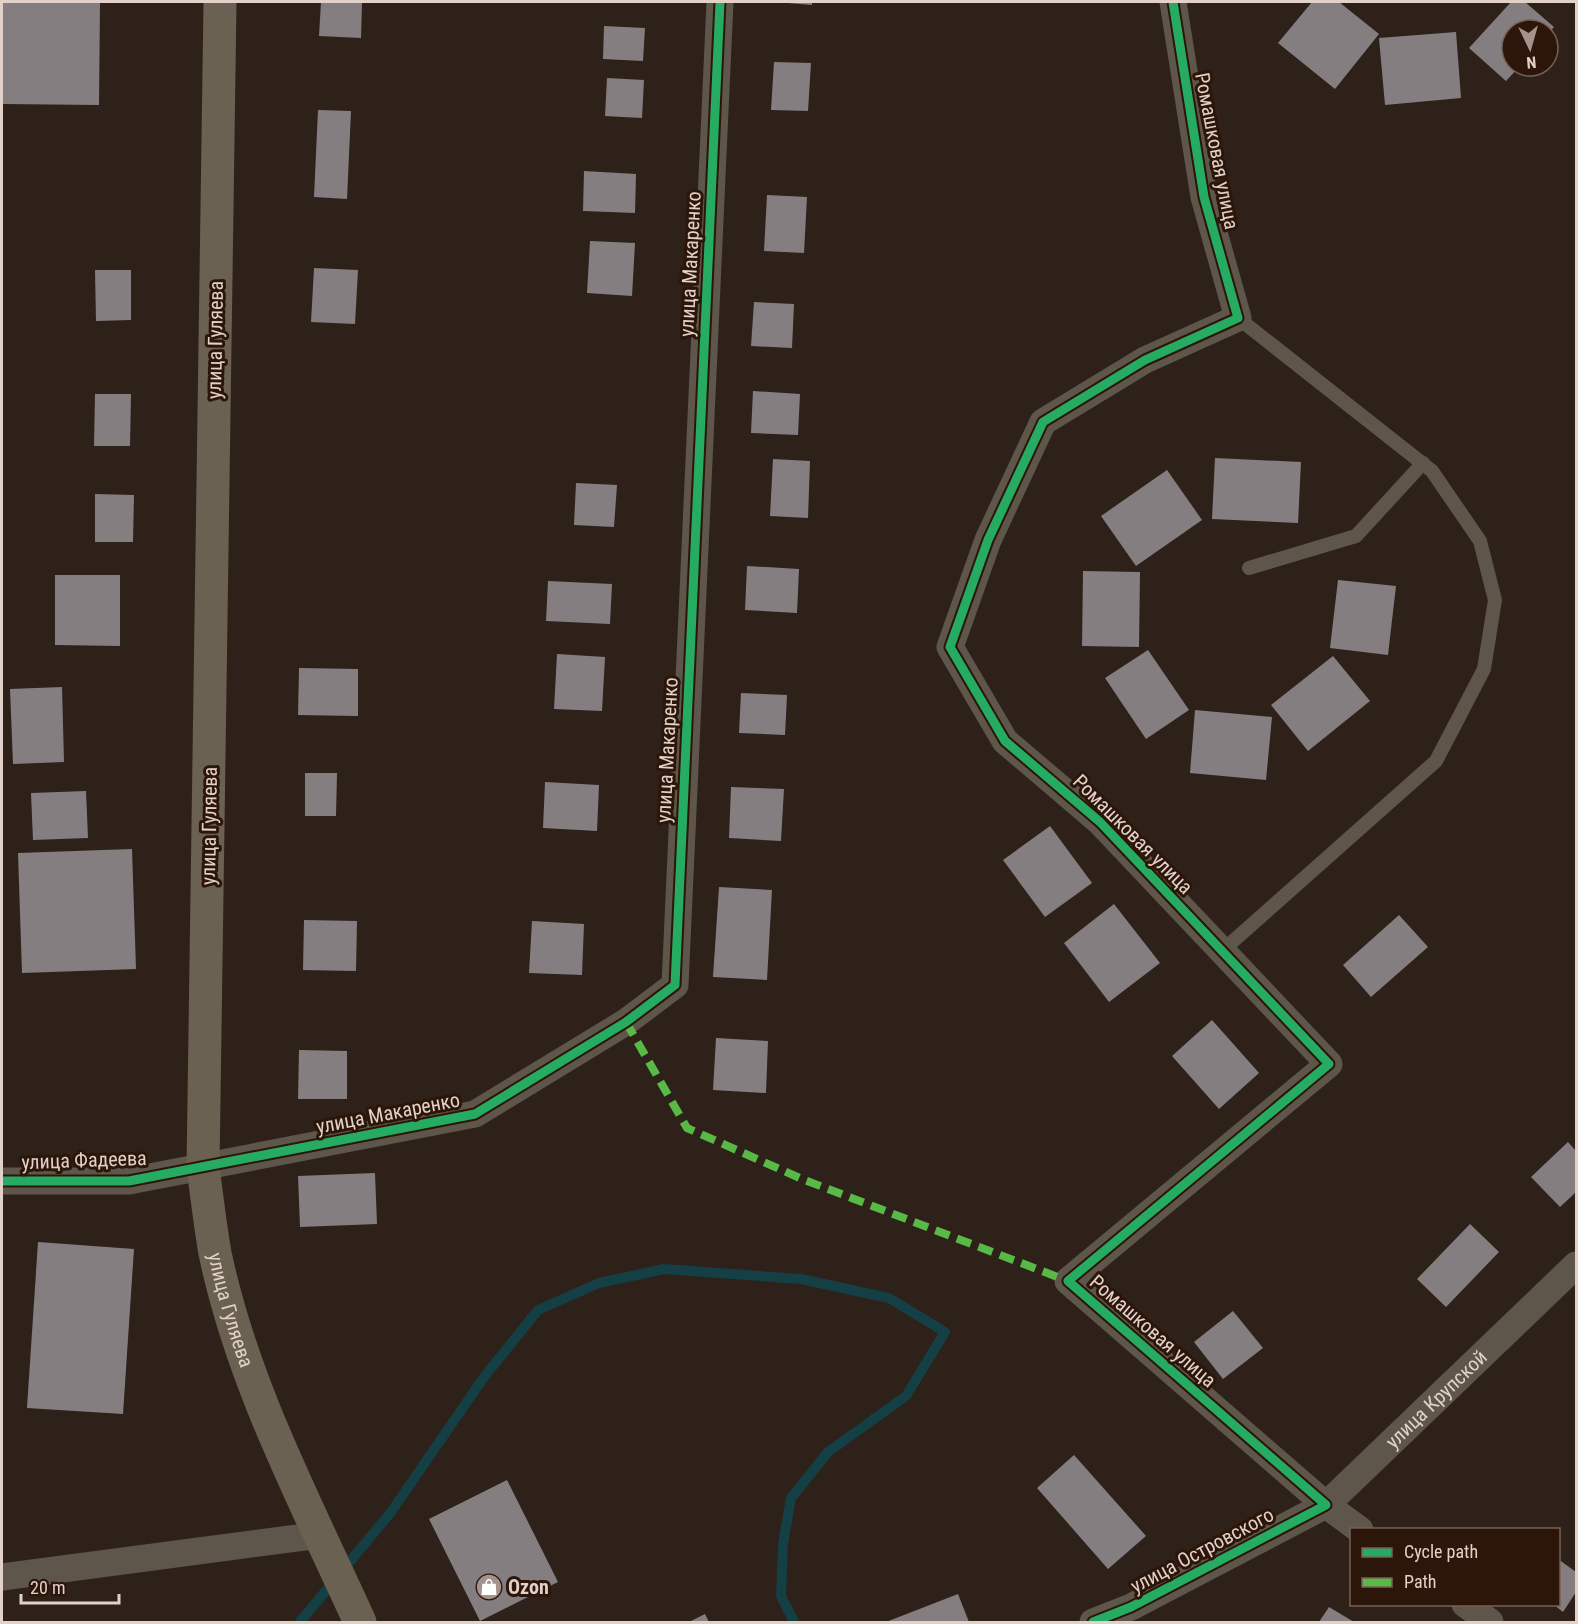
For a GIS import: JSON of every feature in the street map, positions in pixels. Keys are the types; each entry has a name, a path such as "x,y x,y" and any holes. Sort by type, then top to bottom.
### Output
{"main road":[{"name":"улица Гуляева","path":"220,2 203,1168 216,1254 239,1336 278,1446 360,1623"}],"street":[{"name":"улица Макаренко","path":"203,1168 475,1114 626,1022 675,985 720,2"},
{"name":"Ромашковая улица","path":"1173,2 1204,197 1239,318 1145,360 1043,422 988,540 950,647 1005,741 1100,822 1329,1064 1068,1281 1326,1505"},
{"name":"улица Фадеева","path":"2,1181 129,1181 203,1168"},
{"name":"улица Крупской","path":"1326,1505 1576,1265"},
{"path":"1326,1505 1357,1528"},
{"name":"улица Островского","path":"1093,1623 1131,1607 1326,1505"},
{"path":"2,1577 320,1534"},
{"path":"1466,1606 1490,1623"}],"lane":[{"path":"1222,951 1436,761 1484,669 1495,600 1480,541 1432,471 1239,318"},
{"path":"1250,568 1356,536 1423,463"}],"building":[{"path":"2,2 100,2 99,105 2,104"},
{"path":"321,2 362,2 361,38 319,36"},
{"path":"775,2 812,2 812,5"},
{"path":"1312,2 1339,2 1379,34 1335,89 1278,43"},
{"path":"1511,2 1525,2 1544,18 1500,18 1500,76 1469,48"},
{"path":"604,26 645,28 643,61 603,59"},
{"path":"1456,32 1461,98 1385,105 1379,38"},
{"path":"774,62 811,63 808,111 771,110"},
{"path":"607,78 644,80 642,118 605,116"},
{"path":"318,110 351,111 347,199 314,197"},
{"path":"584,171 636,174 635,213 583,211"},
{"path":"767,195 807,197 804,253 764,251"},
{"path":"590,241 635,243 632,296 587,293"},
{"path":"314,268 358,270 355,324 311,322"},
{"path":"95,270 131,270 131,320 96,321"},
{"path":"754,302 794,304 792,348 751,346"},
{"path":"753,391 800,394 798,435 751,433"},
{"path":"95,394 131,394 130,446 94,446"},
{"path":"1215,458 1301,462 1298,523 1212,519"},
{"path":"773,459 810,461 808,518 770,516"},
{"path":"1167,470 1202,520 1136,566 1101,516"},
{"path":"576,483 617,485 614,527 574,525"},
{"path":"95,494 134,495 133,542 95,542"},
{"path":"747,566 799,569 797,613 745,610"},
{"path":"1083,571 1140,572 1139,647 1082,646"},
{"path":"55,575 120,575 120,646 55,645"},
{"path":"1338,580 1396,586 1388,655 1330,648"},
{"path":"548,581 612,584 610,624 546,621"},
{"path":"1148,650 1189,710 1146,739 1105,678"},
{"path":"557,654 605,657 602,711 554,709"},
{"path":"1333,656 1370,701 1308,751 1271,705"},
{"path":"299,668 358,669 358,716 298,715"},
{"path":"62,687 64,762 13,764 10,689"},
{"path":"741,693 787,695 785,735 739,733"},
{"path":"1195,710 1272,717 1266,780 1190,773"},
{"path":"305,773 337,773 336,816 305,816"},
{"path":"545,782 599,785 597,831 543,828"},
{"path":"731,787 784,789 781,841 729,838"},
{"path":"86,791 88,838 33,840 31,793"},
{"path":"1050,826 1092,883 1045,917 1003,860"},
{"path":"132,849 136,969 22,973 18,853"},
{"path":"719,887 772,890 767,980 713,977"},
{"path":"1114,904 1160,963 1109,1002 1064,943"},
{"path":"1399,915 1428,947 1371,997 1343,965"},
{"path":"304,920 357,921 356,971 303,970"},
{"path":"532,921 584,924 582,975 529,973"},
{"path":"1212,1020 1259,1073 1219,1109 1172,1056"},
{"path":"716,1038 768,1041 766,1093 713,1090"},
{"path":"299,1050 347,1051 347,1099 298,1099"},
{"path":"1568,1142 1576,1151 1576,1192 1560,1207 1531,1177"},
{"path":"375,1173 377,1224 300,1227 298,1176"},
{"path":"1470,1224 1499,1252 1446,1307 1417,1279"},
{"path":"38,1242 134,1249 123,1414 27,1408"},
{"path":"1233,1311 1263,1348 1223,1379 1194,1342"},
{"path":"1074,1455 1146,1536 1108,1569 1037,1488"},
{"path":"507,1480 558,1582 480,1621 429,1519"},
{"path":"1560,1560 1576,1572 1576,1592 1563,1612 1556,1606 1560,1606"},
{"path":"958,1594 969,1622 886,1622"},
{"path":"1329,1607 1354,1622 1319,1622"},
{"path":"705,1614 709,1622 689,1622"}],"waterway":[{"path":"300,1622 391,1512 484,1377 538,1310 599,1283 664,1269 801,1279 889,1298 945,1332 906,1396 828,1452 791,1498 783,1544 781,1596 794,1622"}],"marked path":[{"path":"626,1022 687,1128 802,1179 1068,1281"}],"cycle path":[{"path":"2,1181 129,1181 475,1114 626,1022 675,985 720,2"},
{"path":"1093,1622 1131,1607 1326,1505 1068,1281 1329,1064 1100,822 1005,741 950,647 988,540 1043,422 1145,360 1238,318 1204,197 1173,2"}],"place":[{"name":"Ozon","path":"489,1587"}]}
